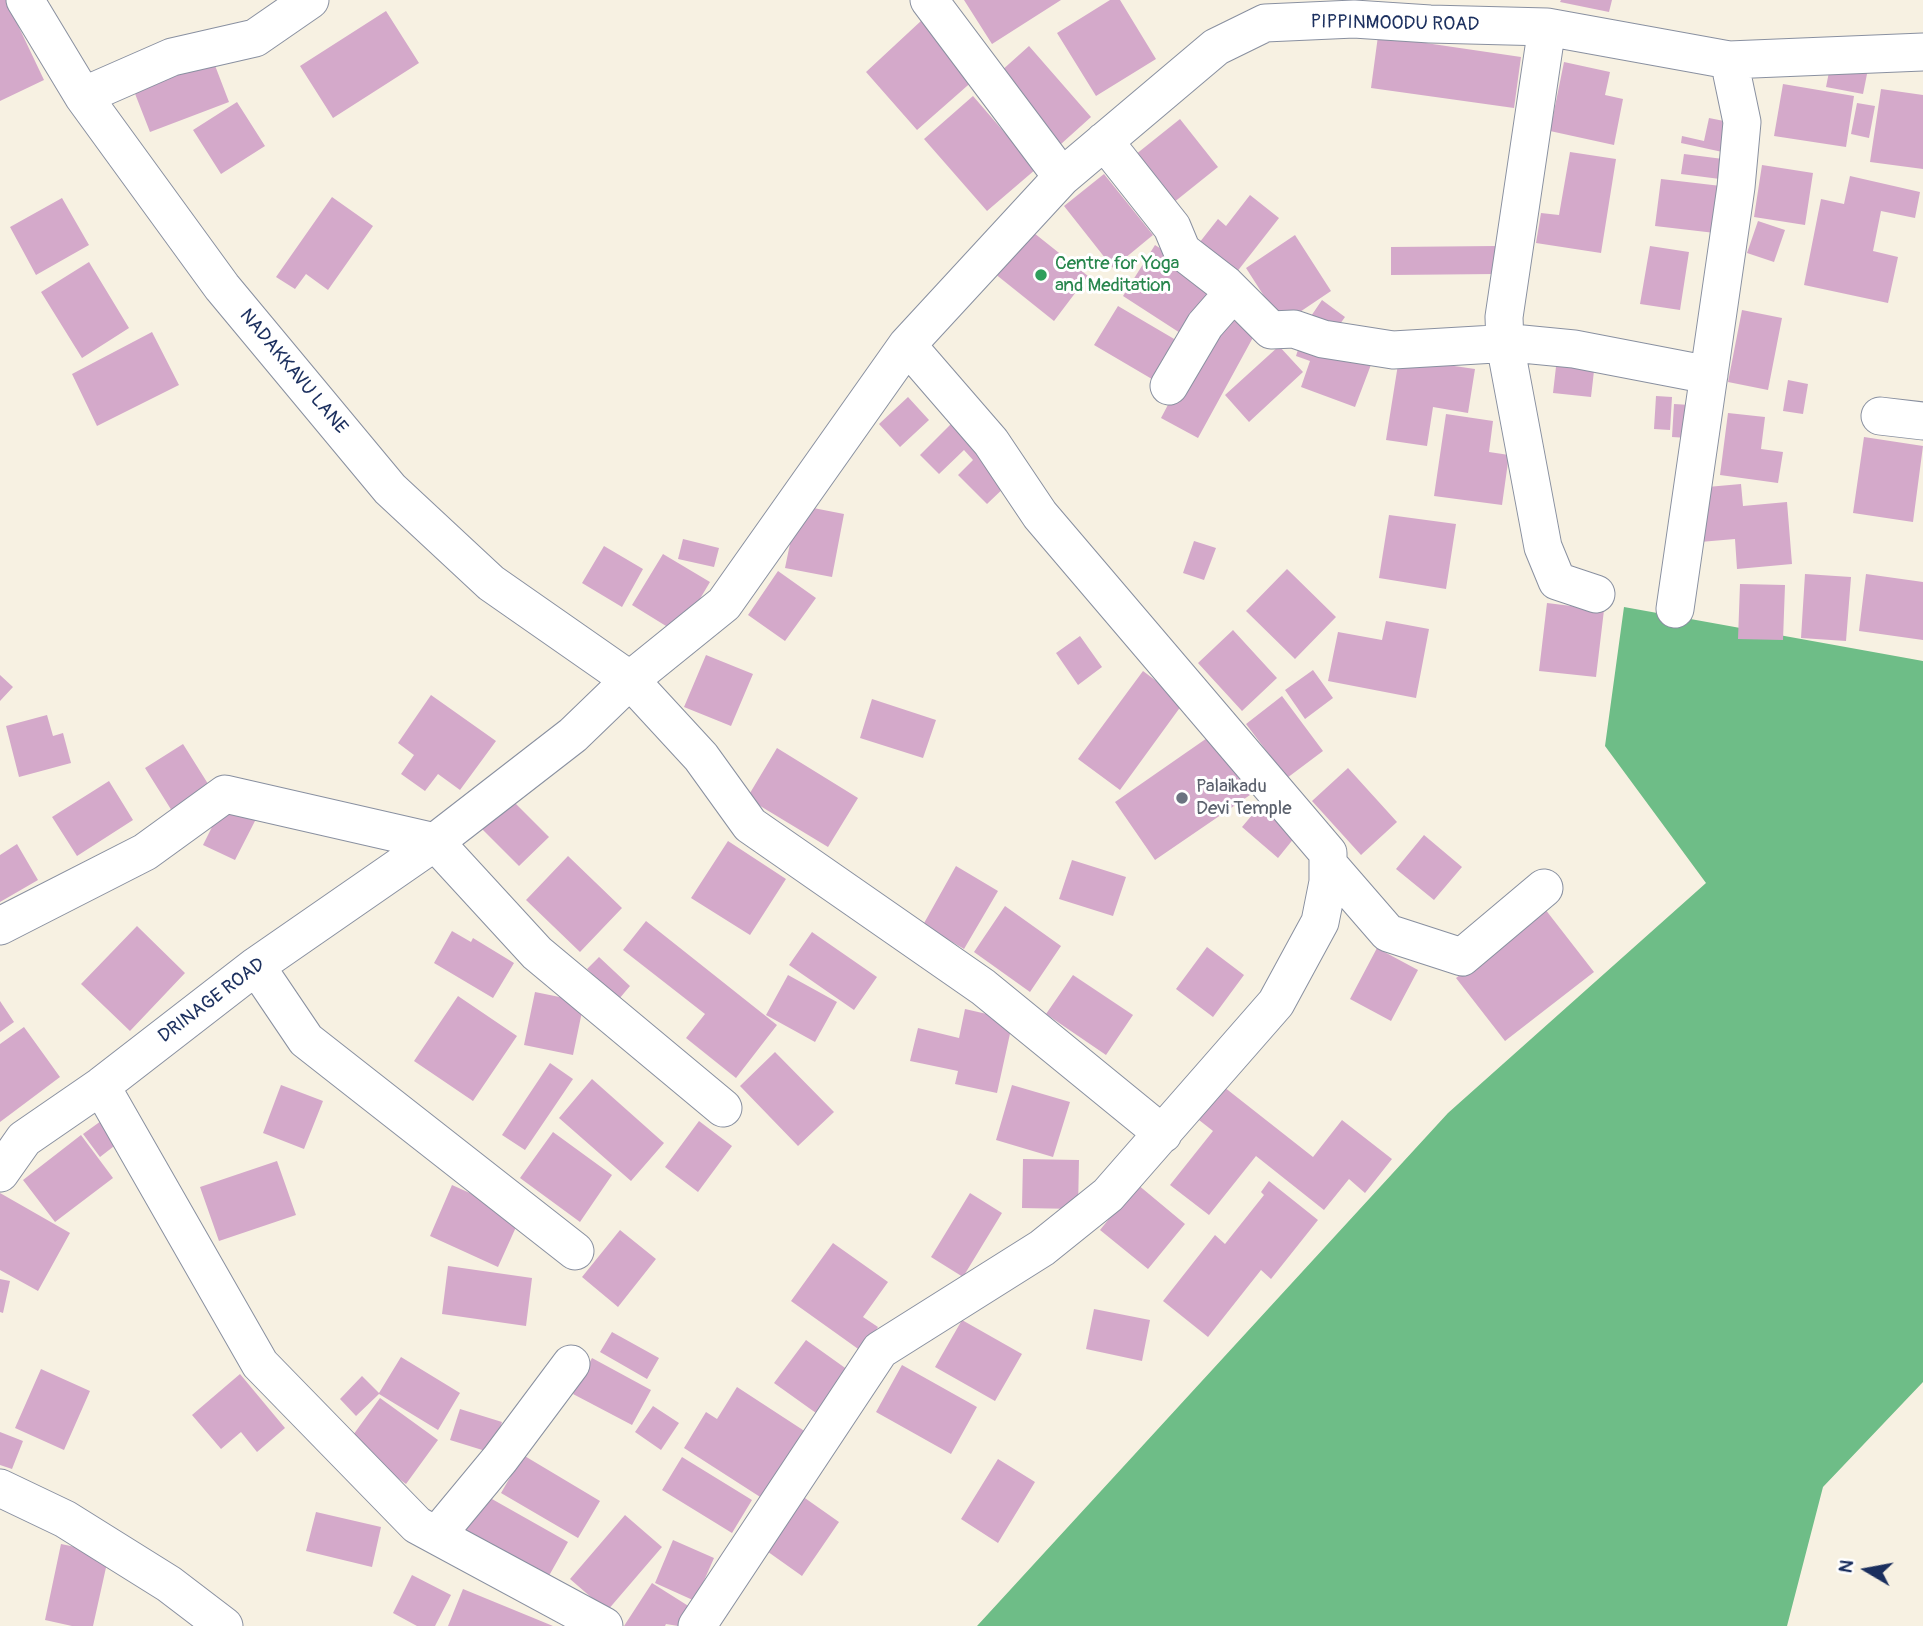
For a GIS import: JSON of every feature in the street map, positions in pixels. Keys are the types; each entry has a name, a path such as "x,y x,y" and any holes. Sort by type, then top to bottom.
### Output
{"street":[{"name":"NADAKKAVU LANE","path":"25,0 83,96 222,287 390,489 491,583 630,680 701,757 750,825 983,986 1163,1134"},
{"path":"83,96 172,57 255,38 310,0"},
{"path":"929,0 1062,177"},
{"name":"PIPPINMOODU ROAD","path":"630,680 724,604 906,345 1062,177 1216,47 1265,23 1354,19 1547,27 1729,60 1923,52"},
{"path":"1547,27 1504,317 1505,344 1543,547 1557,581 1596,594"},
{"path":"1675,609 1736,187 1742,122 1729,60"},
{"path":"1104,141 1172,227 1182,251 1233,293 1271,330 1294,329 1323,339 1393,350 1505,344 1574,349 1709,374"},
{"path":"1169,386 1205,325 1233,293"},
{"path":"697,1626 880,1350 1042,1248 1108,1195 1276,1003 1320,922 1328,882 1328,853 1040,515 991,442 906,345"},
{"path":"1881,416 1923,421"},
{"name":"DRINAGE ROAD","path":"0,1173 24,1139 102,1086 256,966 435,842 573,735 630,680"},
{"path":"0,926 145,852 225,794 435,842 537,953 723,1108"},
{"path":"1329,865 1388,933 1462,957 1545,888"},
{"path":"256,966 306,1041 575,1251"},
{"path":"102,1086 260,1364 417,1525 604,1626"},
{"path":"437,1535 500,1459 571,1364"},
{"path":"0,1488 65,1519 169,1584 224,1626"}],"green space":[{"path":"1624,607 1923,661 1923,1382 1823,1487 1787,1626 977,1626 1448,1113 1706,883 1605,746"}],"building":[{"path":"0,0 6,0 44,80 0,101"},
{"path":"964,0 1061,0 992,44"},
{"path":"1110,0 1120,0 1156,59 1096,96 1057,33"},
{"path":"1612,0 1609,12 1560,2"},
{"path":"386,11 419,63 333,118 300,66"},
{"path":"922,20 975,79 917,130 866,72"},
{"path":"1378,36 1521,57 1514,108 1371,88"},
{"path":"1029,46 1091,117 1061,144 1000,72"},
{"path":"211,55 229,102 150,132 132,86"},
{"path":"1564,62 1610,72 1605,95 1623,99 1614,145 1550,131"},
{"path":"1831,62 1868,69 1863,94 1826,87"},
{"path":"1783,84 1854,96 1846,147 1774,136"},
{"path":"1881,89 1923,95 1923,169 1870,162"},
{"path":"973,96 1036,169 987,211 924,139"},
{"path":"237,102 265,146 221,174 193,130"},
{"path":"1857,103 1875,106 1869,138 1851,134"},
{"path":"1709,118 1734,123 1727,153 1681,143 1682,136 1704,141"},
{"path":"1180,119 1218,167 1173,203 1135,155"},
{"path":"1570,152 1616,159 1601,253 1536,243 1541,213 1559,215"},
{"path":"1684,154 1723,159 1720,179 1681,174"},
{"path":"1762,165 1813,173 1805,225 1754,217"},
{"path":"1104,174 1153,235 1113,268 1064,206"},
{"path":"1850,176 1920,192 1915,218 1881,211 1873,251 1898,257 1888,303 1804,285 1821,199 1844,204"},
{"path":"1661,179 1721,186 1715,233 1655,226"},
{"path":"1250,195 1279,218 1229,282 1192,252 1218,219 1226,226"},
{"path":"332,197 373,226 328,290 306,274 295,289 276,277"},
{"path":"62,198 89,245 36,275 10,227"},
{"path":"1758,221 1785,230 1774,262 1747,253"},
{"name":"Centre for Yoga and Meditation","path":"1029,229 1088,276 1054,321 994,273"},
{"path":"1295,235 1331,291 1282,324 1246,268"},
{"path":"1155,245 1223,288 1191,340 1123,296"},
{"path":"1496,246 1496,274 1391,275 1391,247"},
{"path":"1650,246 1689,252 1680,310 1640,304"},
{"path":"89,262 129,328 82,358 41,292"},
{"path":"1322,300 1345,317 1330,338 1307,322"},
{"path":"1118,306 1181,343 1157,382 1094,345"},
{"path":"1742,310 1782,318 1768,390 1728,382"},
{"path":"1217,312 1256,332 1198,438 1161,418"},
{"path":"152,332 179,385 97,426 72,374"},
{"path":"1302,337 1372,362 1355,407 1301,387 1310,361 1296,356"},
{"path":"1279,346 1303,372 1249,422 1225,395"},
{"path":"1399,358 1475,369 1468,413 1433,407 1427,446 1386,440"},
{"path":"1557,358 1595,362 1591,397 1553,393"},
{"path":"1788,380 1808,384 1803,414 1783,411"},
{"path":"1656,396 1672,397 1670,430 1654,429"},
{"path":"908,397 929,420 900,447 879,424"},
{"path":"1674,404 1690,405 1688,438 1672,437"},
{"path":"1728,413 1765,417 1761,449 1783,452 1778,483 1720,475"},
{"path":"1446,414 1493,421 1489,452 1509,455 1502,505 1434,496"},
{"path":"952,423 1010,482 987,504 958,475 973,460 964,450 939,474 920,455"},
{"path":"1864,437 1923,446 1913,522 1853,513"},
{"path":"1741,484 1743,506 1787,502 1792,564 1737,569 1735,539 1700,542 1696,488"},
{"path":"798,505 844,514 832,577 785,568"},
{"path":"1389,515 1456,524 1446,589 1379,578"},
{"path":"683,539 719,548 714,567 678,559"},
{"path":"1194,541 1216,548 1204,580 1183,573"},
{"path":"604,546 643,569 622,607 582,583"},
{"path":"663,554 710,582 679,634 632,605"},
{"path":"1287,569 1336,617 1295,659 1246,611"},
{"path":"778,571 816,598 785,641 748,615"},
{"path":"1805,574 1851,577 1846,641 1801,638"},
{"path":"1866,574 1923,582 1923,640 1859,631"},
{"path":"1740,584 1785,585 1783,640 1738,639"},
{"path":"1547,603 1604,610 1596,677 1539,671"},
{"path":"1386,621 1429,629 1416,698 1328,681 1338,632 1382,640"},
{"path":"1233,630 1277,678 1242,711 1198,663"},
{"path":"1080,636 1102,667 1078,685 1056,653"},
{"path":"706,655 753,674 731,726 684,707"},
{"path":"1313,670 1333,698 1305,719 1285,690"},
{"path":"1143,671 1184,702 1120,790 1078,759"},
{"path":"0,675 13,687 0,701"},
{"path":"431,695 496,741 460,790 438,774 425,791 401,774 414,755 398,743"},
{"path":"1282,696 1323,751 1287,778 1246,724"},
{"path":"872,699 936,720 923,758 860,738"},
{"path":"47,715 53,736 63,733 71,763 19,777 6,726"},
{"name":"Palaikadu Devi Temple","path":"1210,736 1250,795 1155,860 1115,802"},
{"path":"183,744 210,787 172,811 145,768"},
{"path":"777,748 858,798 828,847 747,798"},
{"path":"1348,768 1397,822 1361,855 1312,801"},
{"path":"109,781 133,820 77,856 52,817"},
{"path":"506,794 549,837 519,866 477,824"},
{"path":"1263,802 1299,832 1278,858 1242,827"},
{"path":"224,803 256,819 235,860 203,845"},
{"path":"1424,835 1462,867 1434,900 1396,869"},
{"path":"728,841 786,879 750,935 691,898"},
{"path":"17,844 38,880 0,902 0,855"},
{"path":"568,856 622,908 580,952 526,900"},
{"path":"1072,860 1126,877 1113,916 1059,899"},
{"path":"956,866 998,891 964,949 923,925"},
{"path":"1005,906 1061,946 1030,992 974,952"},
{"path":"1545,909 1594,972 1505,1041 1456,978"},
{"path":"646,921 777,1025 736,1078 686,1038 705,1014 623,950"},
{"path":"137,926 185,973 130,1031 81,984"},
{"path":"452,931 471,942 473,938 514,963 493,998 434,963"},
{"path":"812,932 877,977 854,1010 789,965"},
{"path":"1207,947 1244,975 1213,1017 1176,989"},
{"path":"1377,948 1418,970 1391,1021 1350,999"},
{"path":"599,957 630,986 619,999 587,969"},
{"path":"788,975 837,1002 815,1042 766,1015"},
{"path":"1073,975 1133,1015 1106,1055 1046,1014"},
{"path":"535,992 584,1002 573,1055 524,1045"},
{"path":"458,996 517,1036 473,1101 414,1061"},
{"path":"0,1001 14,1022 0,1032"},
{"path":"965,1009 1013,1020 997,1093 955,1084 958,1071 910,1061 918,1028 959,1038"},
{"path":"24,1027 60,1077 0,1122 0,1044"},
{"path":"775,1052 834,1112 798,1146 740,1086"},
{"path":"550,1063 573,1079 525,1150 502,1135"},
{"path":"592,1079 664,1143 631,1181 559,1118"},
{"path":"281,1085 323,1101 304,1149 263,1133"},
{"path":"1012,1085 1070,1102 1053,1157 996,1140"},
{"path":"1224,1087 1313,1157 1342,1120 1392,1159 1365,1193 1349,1179 1324,1210 1256,1156 1209,1215 1170,1185 1213,1131 1199,1120"},
{"path":"101,1121 118,1143 100,1157 83,1134"},
{"path":"699,1121 732,1146 698,1192 665,1167"},
{"path":"553,1132 612,1175 580,1222 520,1178"},
{"path":"81,1135 113,1178 55,1222 23,1180"},
{"path":"1023,1159 1079,1160 1078,1209 1022,1208"},
{"path":"277,1161 296,1215 219,1241 200,1187"},
{"path":"1269,1181 1318,1220 1271,1279 1261,1270 1208,1337 1163,1301 1215,1235 1225,1244 1264,1195 1261,1192"},
{"path":"1137,1184 1185,1224 1148,1269 1100,1230"},
{"path":"452,1185 521,1216 498,1267 430,1236"},
{"path":"0,1193 70,1233 38,1291 0,1270"},
{"path":"970,1193 1002,1213 963,1277 931,1257"},
{"path":"620,1230 656,1259 618,1307 582,1277"},
{"path":"833,1243 888,1282 863,1317 878,1327 861,1351 791,1301"},
{"path":"448,1266 532,1278 526,1326 442,1314"},
{"path":"0,1279 10,1281 3,1313 0,1312"},
{"path":"1094,1309 1150,1320 1142,1361 1086,1349"},
{"path":"962,1320 1022,1354 995,1401 935,1367"},
{"path":"612,1332 659,1358 647,1379 600,1352"},
{"path":"806,1340 848,1370 816,1413 774,1383"},
{"path":"401,1357 460,1393 438,1430 379,1394 356,1416 340,1399 362,1376 379,1393"},
{"path":"592,1358 651,1390 632,1425 573,1394"},
{"path":"902,1365 977,1407 951,1454 876,1412"},
{"path":"41,1369 90,1391 64,1450 15,1428"},
{"path":"240,1374 285,1428 257,1452 241,1432 221,1449 192,1415"},
{"path":"737,1387 806,1432 768,1502 684,1448 706,1412 717,1419"},
{"path":"380,1398 438,1440 406,1484 348,1442"},
{"path":"653,1406 679,1423 661,1450 635,1432"},
{"path":"460,1409 502,1422 492,1453 450,1440"},
{"path":"0,1432 23,1441 12,1469 0,1465"},
{"path":"523,1455 600,1501 578,1538 501,1493"},
{"path":"682,1457 752,1500 732,1533 662,1490"},
{"path":"998,1459 1035,1482 998,1543 961,1519"},
{"path":"476,1490 568,1542 546,1581 454,1530"},
{"path":"802,1496 839,1522 802,1576 764,1549"},
{"path":"316,1512 381,1527 372,1567 306,1551"},
{"path":"625,1515 662,1547 607,1611 570,1579"},
{"path":"673,1540 714,1558 695,1601 655,1583"},
{"path":"61,1544 109,1554 93,1626 72,1626 45,1620"},
{"path":"412,1575 451,1595 435,1626 417,1626 393,1613"},
{"path":"652,1583 690,1607 678,1626 624,1626"},
{"path":"463,1589 553,1626 448,1626"}],"place":[{"name":"Centre for Yoga and Meditation","path":"1041,275"},
{"name":"Palaikadu Devi Temple","path":"1182,798"}]}
